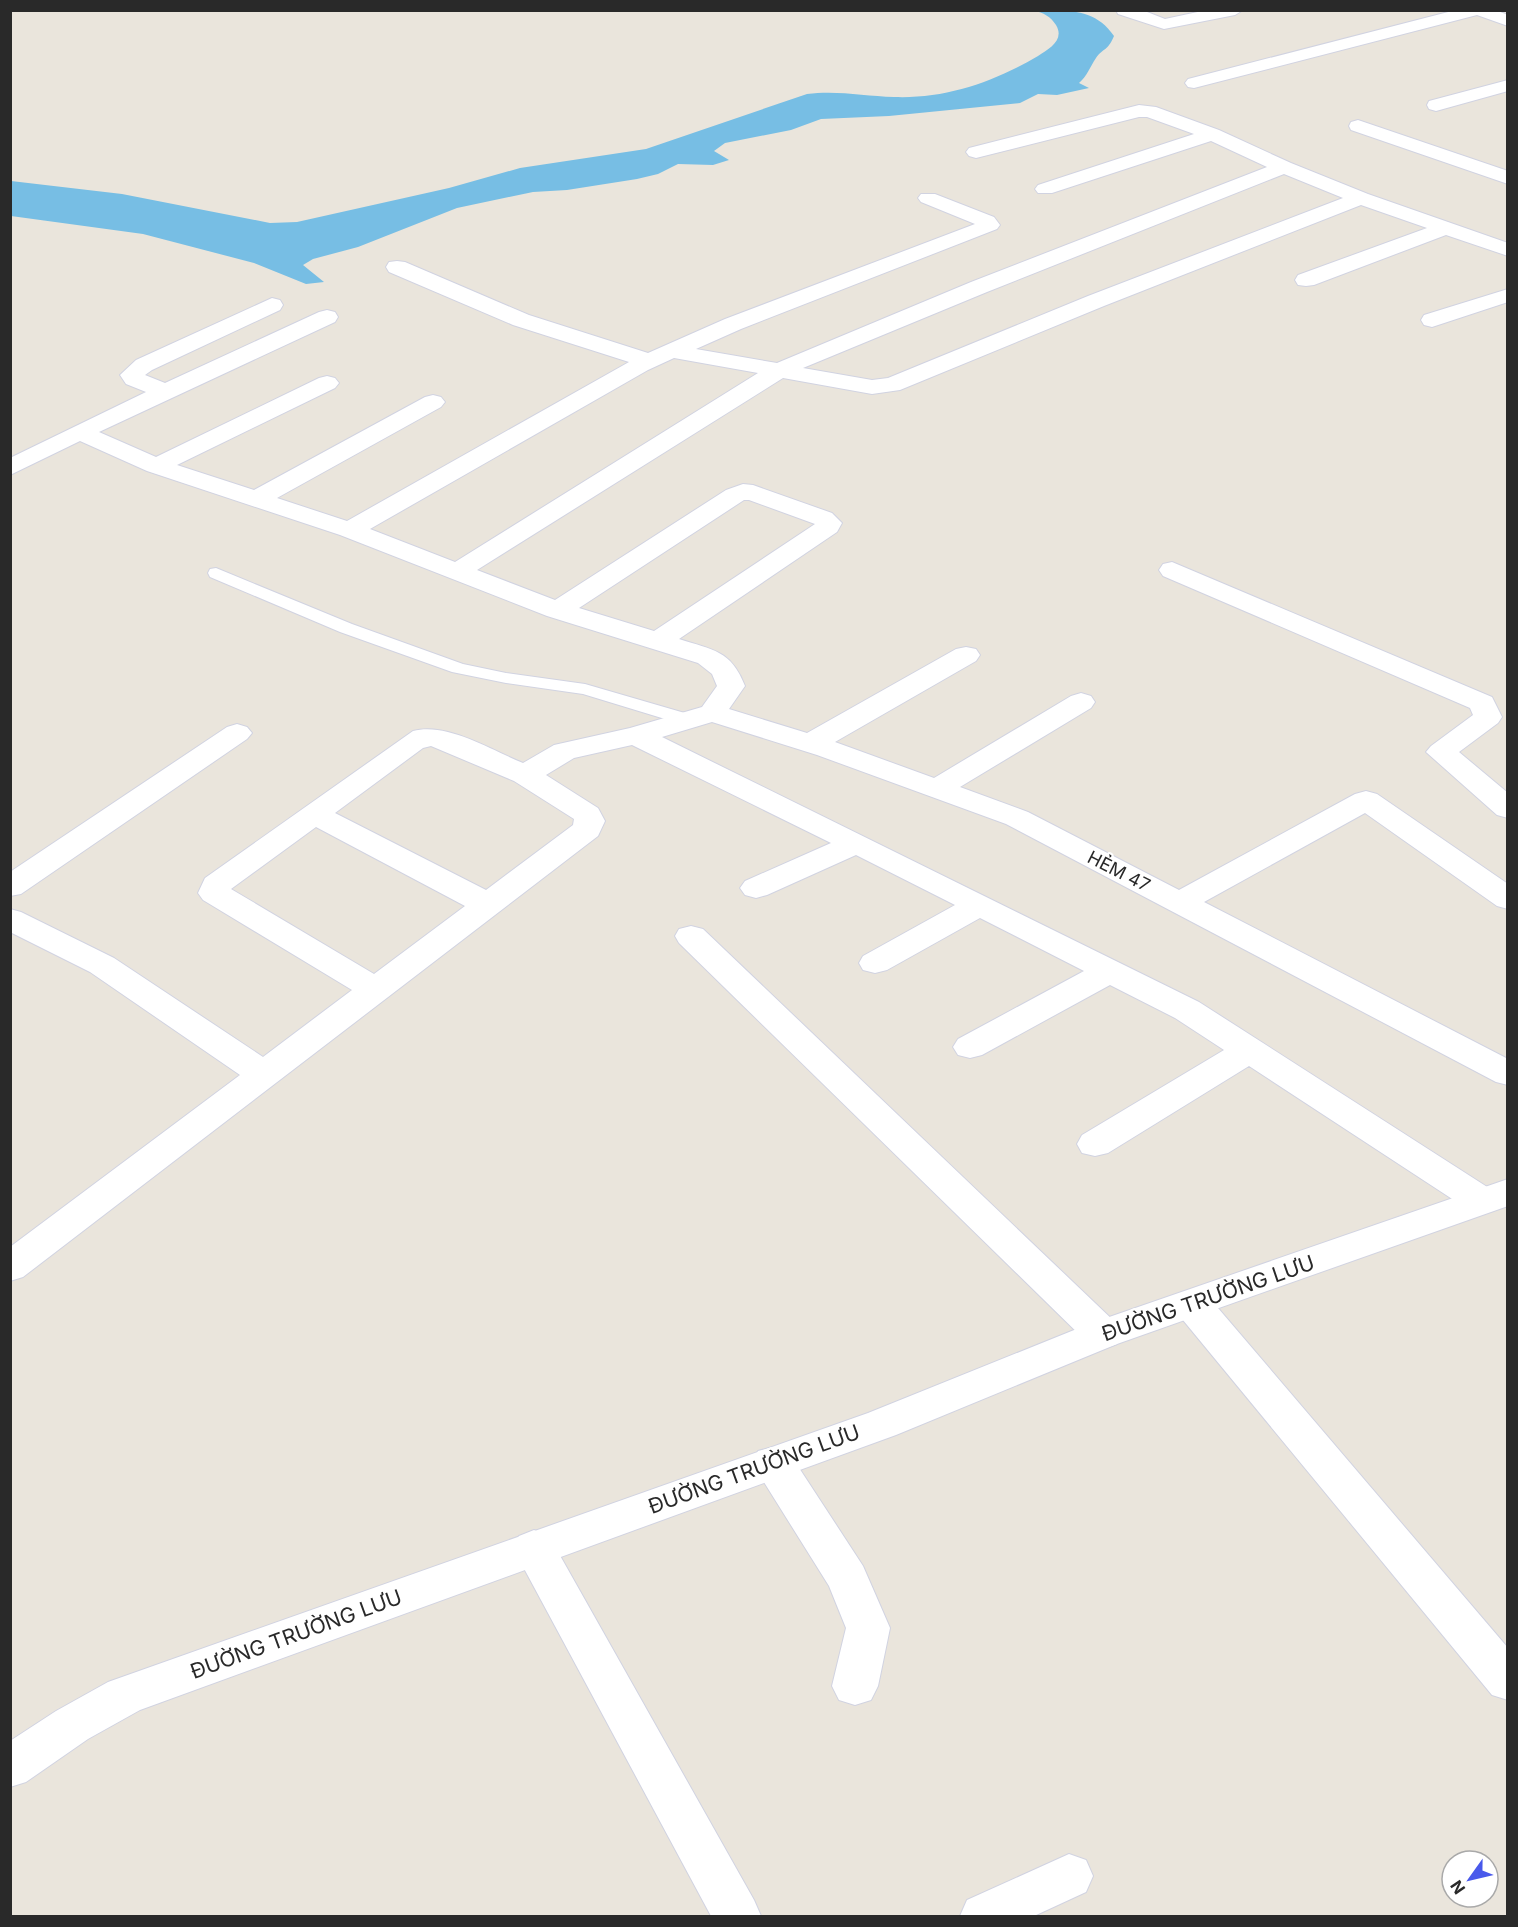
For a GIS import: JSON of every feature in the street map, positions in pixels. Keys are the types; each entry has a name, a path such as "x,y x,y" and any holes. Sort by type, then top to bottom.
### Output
{"street":[{"path":"1124,10 1164,24 1235,10"},
{"path":"1194,82 1478,10 1508,21"},
{"path":"1436,105 1508,85"},
{"path":"976,152 1139,111 1159,114 1212,134 1284,167 1361,198 1508,250"},
{"path":"1358,126 1508,178"},
{"path":"1045,189 1212,134"},
{"path":"458,571 778,371 958,295 1284,167"},
{"path":"349,530 644,363 733,324 990,225 987,221 928,198"},
{"path":"672,351 872,387 892,386 1096,302 1361,198"},
{"path":"1306,280 1446,228"},
{"path":"397,267 521,320 644,363"},
{"path":"1432,320 1508,295"},
{"path":"165,392 134,379 132,375 135,370 272,304"},
{"path":"10,468 79,432 327,317"},
{"path":"156,466 327,383"},
{"path":"258,498 433,402"},
{"path":"79,432 156,466 349,530 557,610 708,657 725,670 730,686 700,716 636,735 564,751 525,775"},
{"path":"557,610 743,492 753,493 830,523 828,527 657,642"},
{"path":"1172,570 1482,703 1488,717 1442,752 1508,809"},
{"path":"810,744 966,655"},
{"path":"936,789 1081,702"},
{"name":"HẺM 47","path":"700,716 810,744 1017,818 1508,1074"},
{"path":"10,887 237,733"},
{"path":"636,735 1187,1010 1249,1050 1495,1197"},
{"path":"10,1266 587,829 590,821 586,814 525,775 435,737 423,737 216,885 214,893 374,989"},
{"path":"1179,903 1366,800 1508,898"},
{"path":"315,814 487,904"},
{"path":"756,888 856,843"},
{"path":"875,963 980,905"},
{"path":"10,920 102,964 263,1074"},
{"path":"691,936 1103,1334"},
{"path":"970,1047 1110,971"},
{"path":"1095,1144 1249,1050"},
{"name":"ĐƯỜNG TRƯỜNG LƯU","path":"10,1767 72,1725 124,1696 882,1424 1103,1334 1495,1197"},
{"path":"1192,1304 1508,1681"},
{"path":"773,1463 848,1579 868,1628 855,1686"},
{"path":"534,1548 737,1917"},
{"path":"984,1917 1069,1876"}],"lane":[{"path":"216,573 346,628 458,668 506,678 585,689 700,716"}],"water":[{"path":"1056,10 1088,15 1098,20 1114,36 1079,83 1089,88 1057,95 1038,94 1020,103 889,116 821,119 791,130 725,143 714,151 729,160 713,165 678,164 658,174 637,179 567,190 533,192 457,208 358,247 313,259 303,265 324,282 306,284 254,263 143,234 11,216 11,181 122,194 270,223 297,222 449,188 520,168 646,149 807,94 840,93 913,97 950,92 1004,74 1051,47 1059,35 1056,25 1046,15 1034,11"}]}
